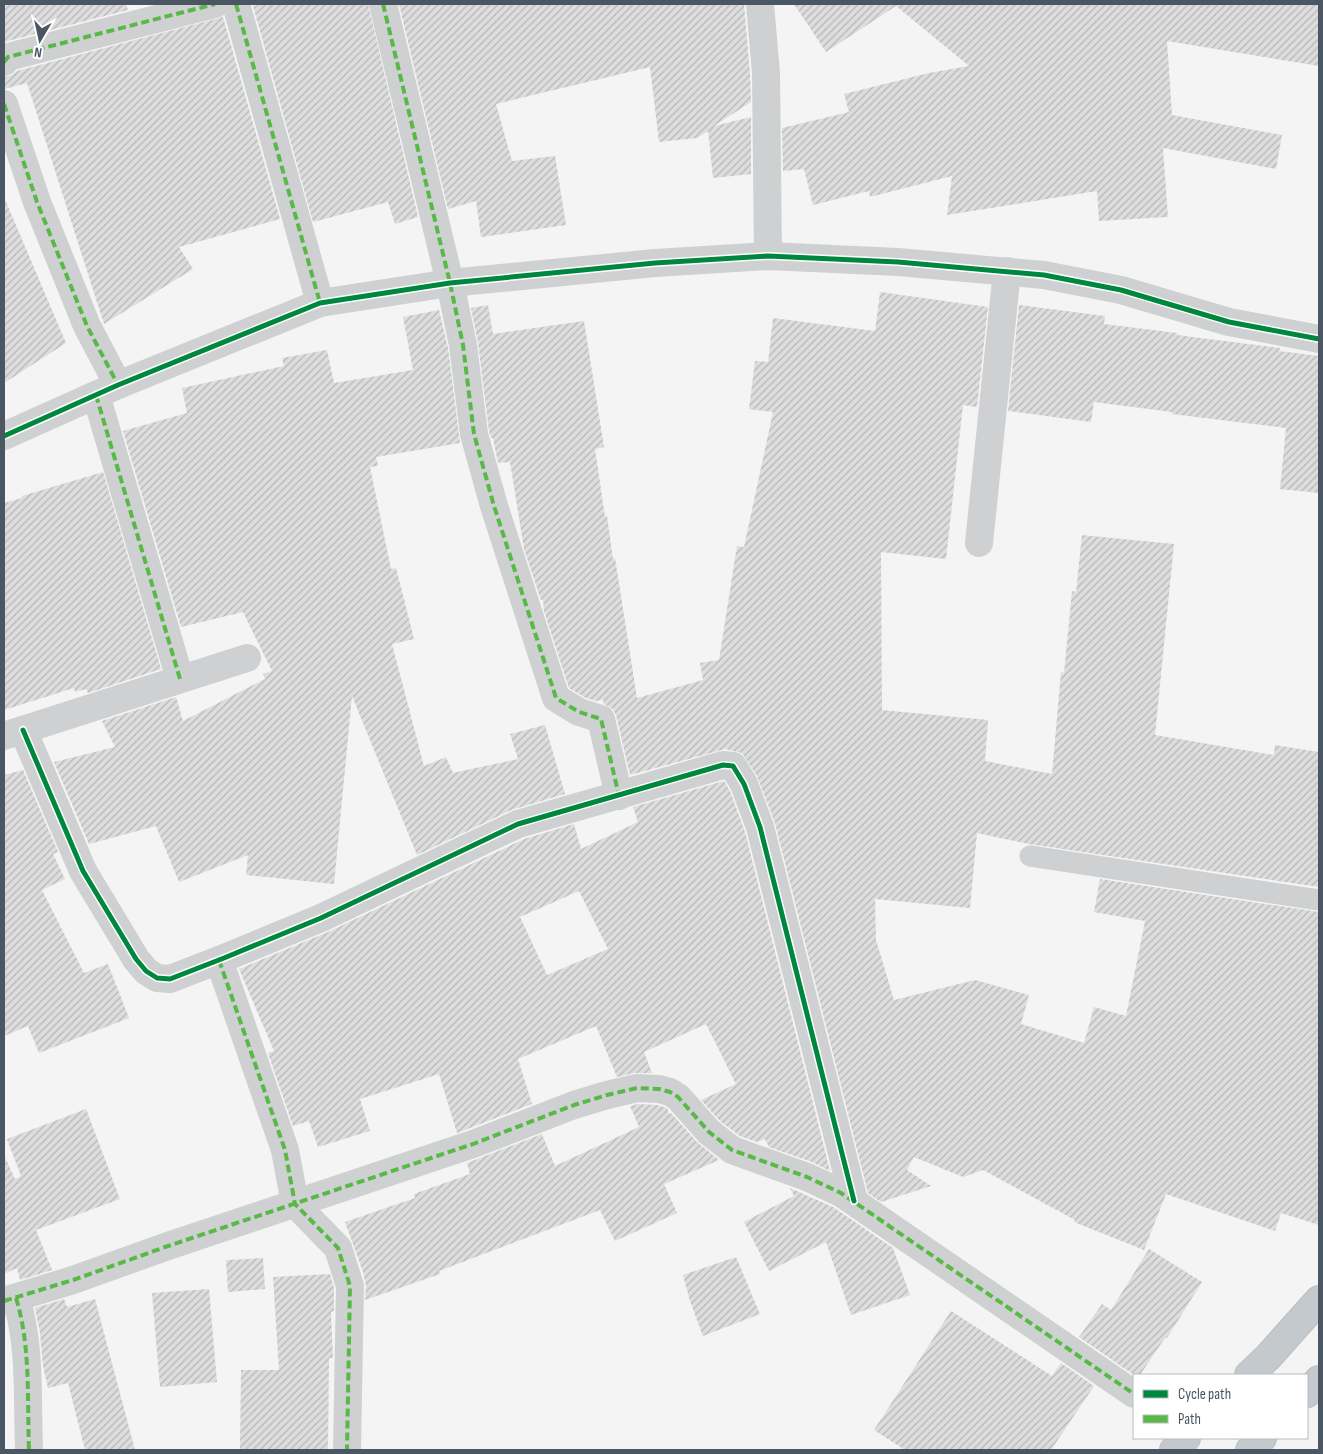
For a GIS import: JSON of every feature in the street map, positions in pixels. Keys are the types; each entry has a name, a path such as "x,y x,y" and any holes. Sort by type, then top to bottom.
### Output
{"highway":[{"path":"1251,1374 1319,1300"},
{"path":"1174,1450 1185,1439"},
{"path":"1250,1450 1261,1439"}],"street":[{"path":"4,62 8,57 214,4"},
{"path":"236,4 320,303"},
{"path":"383,4 450,283 463,345 474,434 494,506 556,698 578,712 601,719 618,796"},
{"path":"760,4 766,73 768,256"},
{"path":"4,104 37,202 87,326 107,390 180,679"},
{"path":"4,436 107,390 269,322 320,303 450,283 655,263 768,256 898,262 1044,275 1121,290 1229,322 1319,339"},
{"path":"979,543 1006,271"},
{"path":"247,658 13,733 83,871 136,959 146,972 157,978 170,979 219,960 321,918 507,828 723,765 733,766 744,784 760,827 854,1201"},
{"path":"219,960 285,1150 296,1204 338,1248 350,1286 347,1450"},
{"path":"29,1450 26,1345 17,1298 473,1144 574,1105 637,1088 659,1089 670,1092 678,1097 709,1132 732,1150 807,1177 854,1201 1133,1393"}],"lane":[{"path":"1030,856 1319,900"}],"building":[{"path":"4,4 126,4 128,10 4,42"},
{"path":"263,4 368,4 418,217 395,224 388,202 313,222 253,6"},
{"path":"399,4 744,4 751,102 714,126 751,117 751,174 713,178 708,131 697,138 659,142 650,67 496,104 512,161 555,156 566,225 481,237 476,201 448,209"},
{"path":"794,4 1319,4 1319,66 1167,41 1172,115 1282,135 1276,169 1163,148 1168,217 1099,221 1097,191 947,215 952,176 870,197 869,191 813,205 804,169 783,171 782,128 849,112 844,94 929,73 969,66 896,6 826,52"},
{"path":"223,17 280,219 179,247 193,269 104,324 27,83 4,89 4,77 10,76 17,71"},
{"path":"4,197 66,343 4,383"},
{"path":"880,292 988,307 977,407 963,405 946,559 881,552 882,710 988,720 985,761 1052,774 1061,672 1064,673 1072,591 1076,592 1082,535 1174,544 1155,735 1274,755 1275,745 1319,752 1319,887 1029,844 977,833 970,908 875,899 876,940 894,1000 975,980 1029,995 1021,1024 1084,1043 1094,1007 1126,1016 1145,921 1094,912 1100,879 1319,912 1319,1225 1281,1213 1275,1231 1166,1194 1144,1250 1074,1222 1075,1220 983,1170 963,1177 914,1157 907,1170 931,1186 881,1202 868,1193 775,823 757,776 742,753 725,749 630,775 613,709 604,704 603,700 596,701 586,698 569,688 544,611 543,600 541,600 524,549 510,462 498,463 493,438 491,438 489,431 478,343 471,308 488,305 493,334 584,321 604,447 595,449 605,517 607,516 613,559 615,558 637,698 703,680 700,663 719,660 737,546 744,547 773,412 749,409 755,361 768,362 773,318 875,331"},
{"path":"1019,305 1105,316 1104,324 1280,348 1279,351 1319,356 1319,493 1280,489 1286,428 1094,402 1091,422 1008,411"},
{"path":"439,310 448,348 460,443 376,457 378,466 370,467 391,569 396,568 414,639 392,644 424,766 446,757 453,773 518,759 510,734 545,725 565,794 511,810 417,855 352,696 334,884 246,875 248,855 179,882 156,826 89,844 54,762 115,747 102,721 176,697 183,721 265,679 263,674 272,671 243,612 181,627 123,431 187,413 182,388 284,366 282,358 327,350 334,383 413,370 403,317"},
{"path":"103,472 161,669 88,693 86,689 75,692 74,688 4,710 4,503"},
{"path":"23,770 58,852 53,854 65,879 42,890 84,973 108,964 129,1018 39,1053 28,1026 4,1036 4,775"},
{"path":"724,781 730,791 745,832 830,1171 812,1162 769,1147 765,1139 757,1142 740,1136 720,1121 701,1100 736,1084 706,1024 644,1052 652,1073 634,1073 617,1077 596,1026 518,1059 532,1104 457,1133 439,1074 360,1099 370,1131 318,1147 309,1121 293,1126 268,1053 274,1051 239,969 328,932 524,839 574,824 581,849 638,822 633,807","holes":["579,891 608,949 547,975 520,917"]},
{"path":"638,1104 657,1105 667,1108 669,1114 671,1113 697,1142 719,1160 664,1184 677,1213 615,1241 600,1210 439,1271 440,1274 365,1300 366,1286 363,1272 345,1222 415,1198 414,1194 470,1174 467,1163 542,1134 555,1166 639,1127 630,1106"},
{"path":"86,1109 120,1199 36,1230 52,1270 20,1280 17,1268 4,1274 4,1155 15,1179 21,1176 7,1139"},
{"path":"790,1188 833,1207 893,1248 910,1295 851,1315 826,1242 769,1271 744,1222 794,1196"},
{"path":"1149,1249 1202,1282 1167,1338 1165,1338 1141,1374 1133,1374 1079,1337 1102,1304 1111,1310"},
{"path":"736,1257 760,1314 703,1336 683,1275"},
{"path":"263,1258 265,1289 228,1292 226,1260"},
{"path":"330,1274 334,1288 334,1311 331,1312 333,1358 329,1358 328,1450 240,1450 241,1370 279,1370 273,1277"},
{"path":"209,1289 217,1382 160,1387 152,1293"},
{"path":"64,1299 67,1307 95,1299 135,1450 85,1450 68,1383 48,1388 35,1308"},
{"path":"951,1311 1052,1376 1061,1363 1094,1386 1051,1450 905,1450 874,1430"}],"marked path":[{"path":"4,62 8,57 215,4"},
{"path":"236,4 320,303"},
{"path":"383,4 450,283 463,345 474,434 494,506 556,698 579,712 601,719 619,796"},
{"path":"4,104 37,202 87,326 118,385"},
{"path":"96,395 180,679"},
{"path":"219,960 285,1150 295,1204 338,1248 350,1286 347,1450"},
{"path":"4,1301 73,1280 168,1246 473,1144 574,1105 637,1088 659,1089 670,1092 678,1097 709,1132 732,1150 807,1177 841,1193 1133,1393"},
{"path":"16,1298 21,1316 26,1354 29,1450"}],"cycle path":[{"path":"4,436 118,385 320,303 450,283 655,263 768,256 898,262 1044,275 1121,290 1229,322 1319,339"},
{"path":"23,730 83,871 136,959 146,971 157,978 170,979 321,918 518,824 723,765 733,766 744,784 760,827 854,1201"}]}
